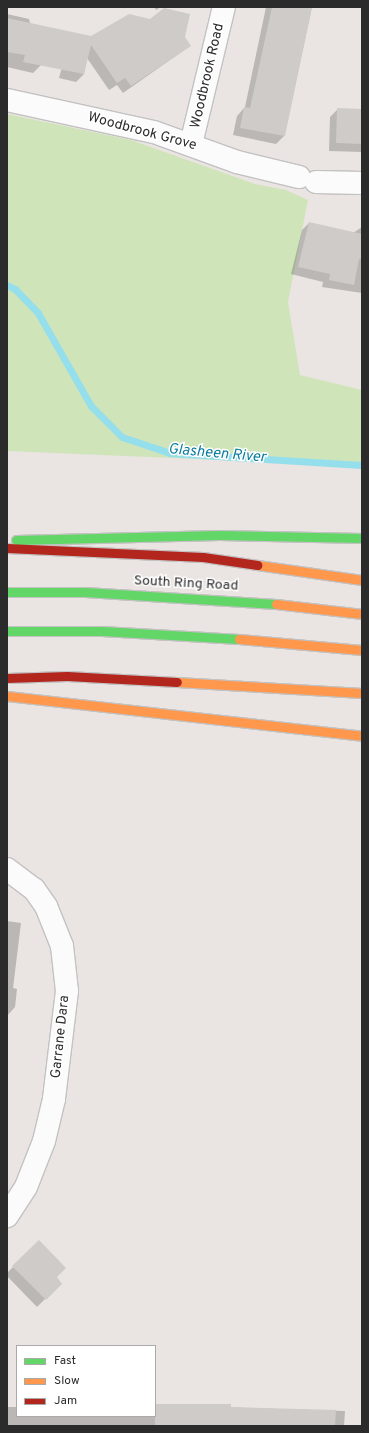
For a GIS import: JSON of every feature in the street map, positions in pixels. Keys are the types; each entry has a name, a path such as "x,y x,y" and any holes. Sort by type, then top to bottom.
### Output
{"main road":[{"path":"7,540 220,535 362,538"},
{"path":"7,548 203,557 362,580"},
{"name":"South Ring Road","path":"7,592 85,592 248,601 362,614"},
{"path":"7,631 109,631 283,641 362,650"},
{"path":"7,678 67,676 362,693"},
{"path":"7,696 362,736"}],"street":[{"name":"Woodbrook Road","path":"191,144 224,7"},
{"name":"Woodbrook Grove","path":"7,100 154,132 191,144 237,162 307,179 362,183"},
{"name":"Garrane Dara","path":"7,869 34,889 46,906 62,946 66,991 54,1099 44,1141 26,1187 7,1216"}],"green space":[{"path":"7,114 131,140 255,184 286,190 308,200 288,302 300,375 362,390 362,466 7,451"}],"building":[{"path":"272,7 312,7 285,136 240,128 244,107 250,108"},
{"path":"164,8 190,14 185,37 191,46 131,86 125,78 117,83 91,45 84,74 23,62 25,55 7,52 7,18 91,36 129,14 150,19"},
{"path":"337,108 362,109 362,144 336,143"},
{"path":"309,222 362,234 362,259 359,259 354,285 329,280 330,274 298,267"},
{"path":"39,1240 66,1268 57,1277 62,1284 46,1300 12,1266"},
{"path":"156,1404 231,1404 231,1407 336,1410 335,1426 155,1426"}],"waterway":[{"name":"Glasheen River","path":"7,285 15,289 38,313 91,406 122,437 170,453 362,465"}],"traffic: fast":[{"path":"16,540 219,535 362,538"},
{"path":"7,592 85,592 276,604"},
{"path":"7,631 102,631 239,639"}],"traffic: slow":[{"path":"257,565 362,580"},
{"path":"276,604 362,614"},
{"path":"239,639 362,650"},
{"path":"177,682 362,693"},
{"path":"7,696 362,736"}],"traffic: jam":[{"path":"7,548 203,557 257,565"},
{"path":"7,678 67,676 177,682"}]}
